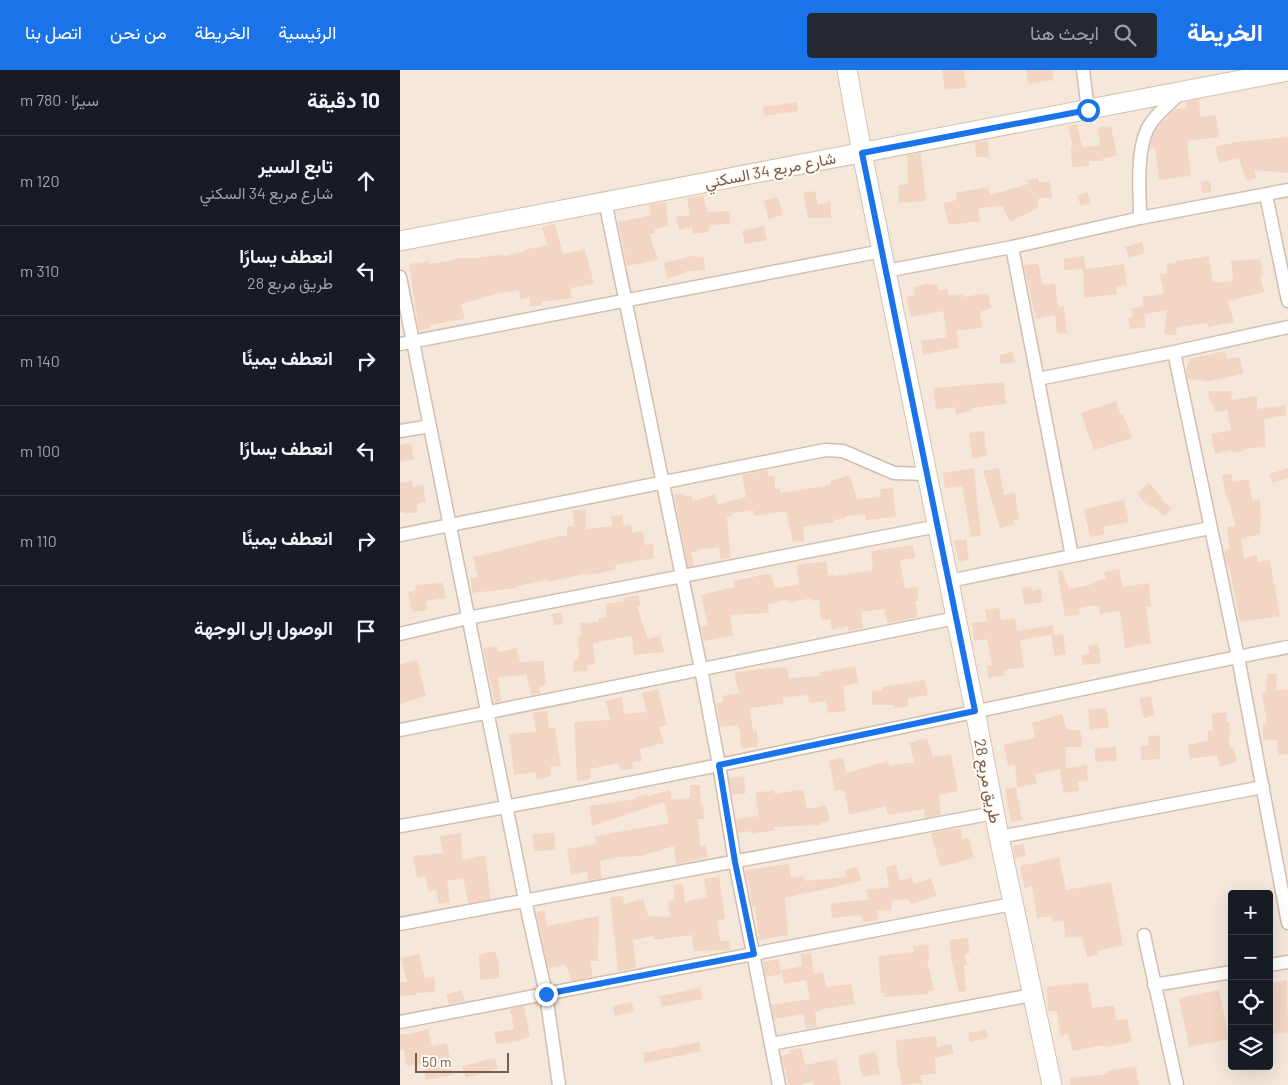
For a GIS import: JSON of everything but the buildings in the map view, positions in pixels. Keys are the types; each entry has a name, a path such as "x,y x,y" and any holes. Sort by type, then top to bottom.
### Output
{"street":[{"name":"طريق مربع 28","path":"847,70 1012,904 1052,1085"},
{"path":"1083,70 1088,110"},
{"name":"شارع مربع 34 السكني","path":"400,242 604,201 1288,71"},
{"path":"1140,218 1141,158 1144,139 1151,123 1181,92"},
{"path":"886,271 1012,247 1140,218 1288,190"},
{"path":"1266,195 1288,301"},
{"path":"604,201 682,577 779,1085"},
{"path":"1012,247 1072,556"},
{"path":"400,344 882,251"},
{"path":"400,277 448,525 488,711 524,900 546,994 560,1085"},
{"path":"1038,379 1288,327"},
{"path":"1174,352 1238,657 1288,923"},
{"path":"400,431 430,426"},
{"path":"400,534 825,450 843,451 894,473 927,474"},
{"path":"400,634 468,618 938,526"},
{"path":"949,581 1210,528"},
{"path":"400,730 956,618"},
{"path":"400,826 719,765 1288,647"},
{"path":"999,837 1263,787"},
{"path":"400,924 994,813"},
{"path":"400,1022 1012,904"},
{"path":"1144,935 1177,1085"},
{"path":"1273,964 1288,962"},
{"path":"1154,985 1228,973"},
{"path":"772,1044 1032,995"}],"shaded area":[{"path":"400,70 1288,70 1288,1085 400,1085"}],"route":[{"path":"546,994 754,954 735,862 719,765 975,711 862,153 1088,110"}]}
